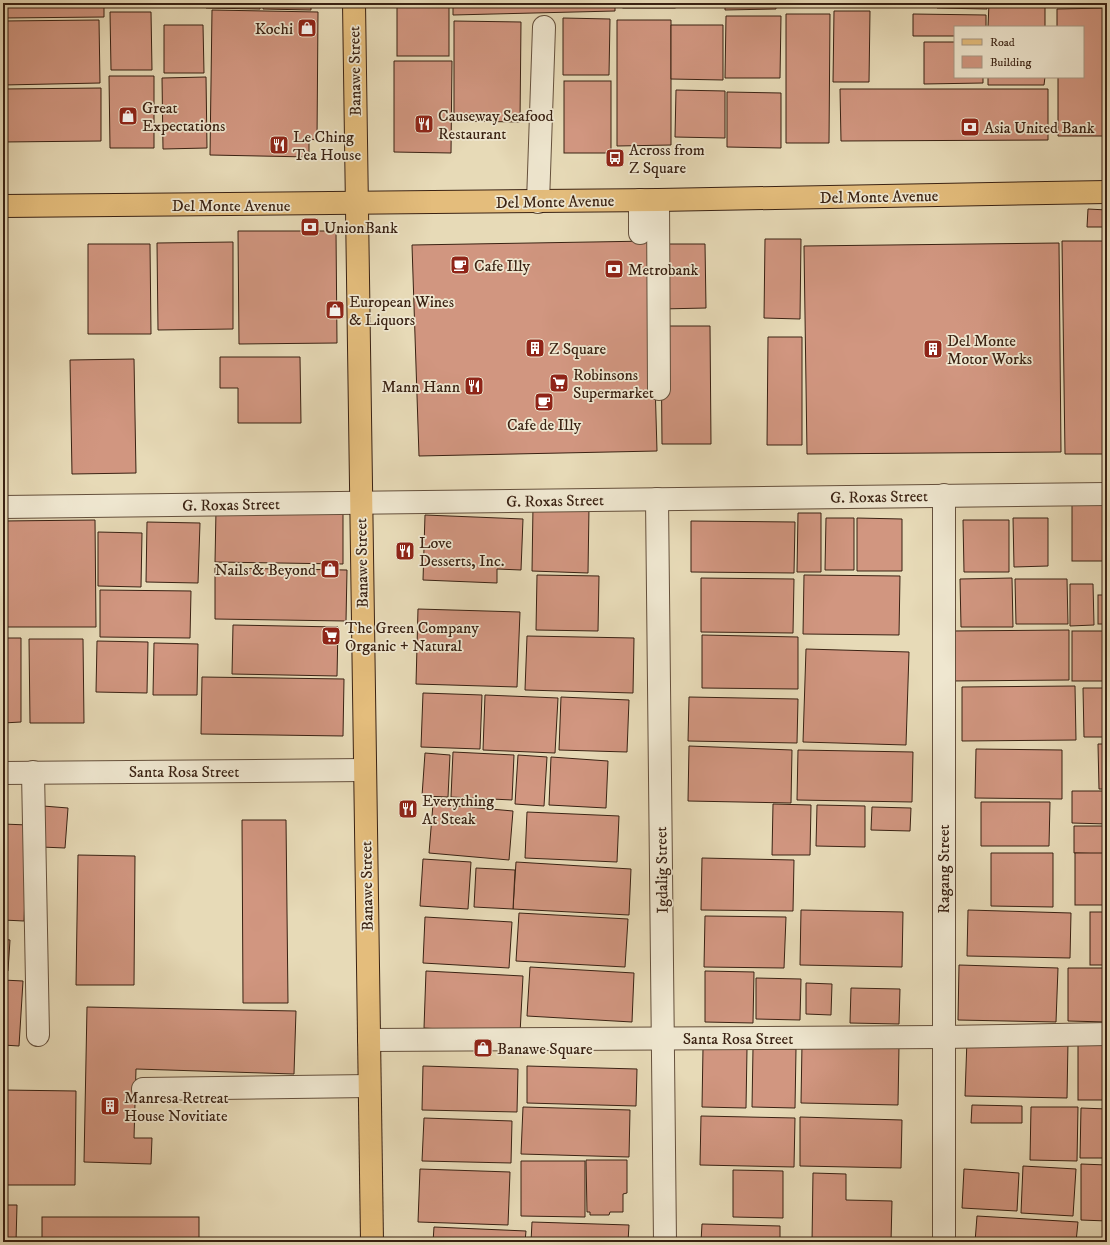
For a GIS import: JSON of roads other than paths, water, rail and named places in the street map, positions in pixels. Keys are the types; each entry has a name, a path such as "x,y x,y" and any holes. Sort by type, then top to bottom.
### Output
{"main road":[{"name":"Banawe Street","path":"354,3 360,502 372,1242"},
{"name":"Del Monte Avenue","path":"3,206 538,202 1107,192"}],"street":[{"path":"538,202 544,27"},
{"path":"640,233 649,200"},
{"path":"649,200 660,390"},
{"name":"G. Roxas Street","path":"3,507 1107,494"},
{"name":"Ragang Street","path":"944,495 944,1242"},
{"name":"Igdalig Street","path":"656,499 665,1242"},
{"name":"Santa Rosa Street","path":"3,773 364,770"},
{"path":"33,772 38,1035"},
{"name":"Santa Rosa Street","path":"369,1040 943,1037 1107,1034"},
{"path":"144,1089 369,1086"}],"place":[{"name":"Kochi","path":"307,28"},
{"name":"Great Expectations","path":"128,116"},
{"name":"Causeway Seafood Restaurant","path":"424,124"},
{"name":"Asia United Bank","path":"970,127"},
{"name":"Le Ching Tea House","path":"279,145"},
{"name":"Across from Z Square","path":"615,158"},
{"name":"UnionBank","path":"310,227"},
{"name":"Cafe Illy","path":"460,265"},
{"name":"Metrobank","path":"614,269"},
{"name":"European Wines & Liquors","path":"335,310"},
{"name":"Z Square","path":"535,348"},
{"name":"Del Monte Motor Works","path":"933,349"},
{"name":"Robinsons Supermarket","path":"559,383"},
{"name":"Mann Hann","path":"474,386"},
{"name":"Cafe de Illy","path":"544,402"},
{"name":"Love Desserts, Inc.","path":"405,551"},
{"name":"Nails & Beyond","path":"330,569"},
{"name":"The Green Company Organic + Natural","path":"331,636"},
{"name":"Everything At Steak","path":"408,809"},
{"name":"Banawe Square","path":"483,1048"},
{"name":"Manresa Retreat House Novitiate","path":"110,1106"}]}
